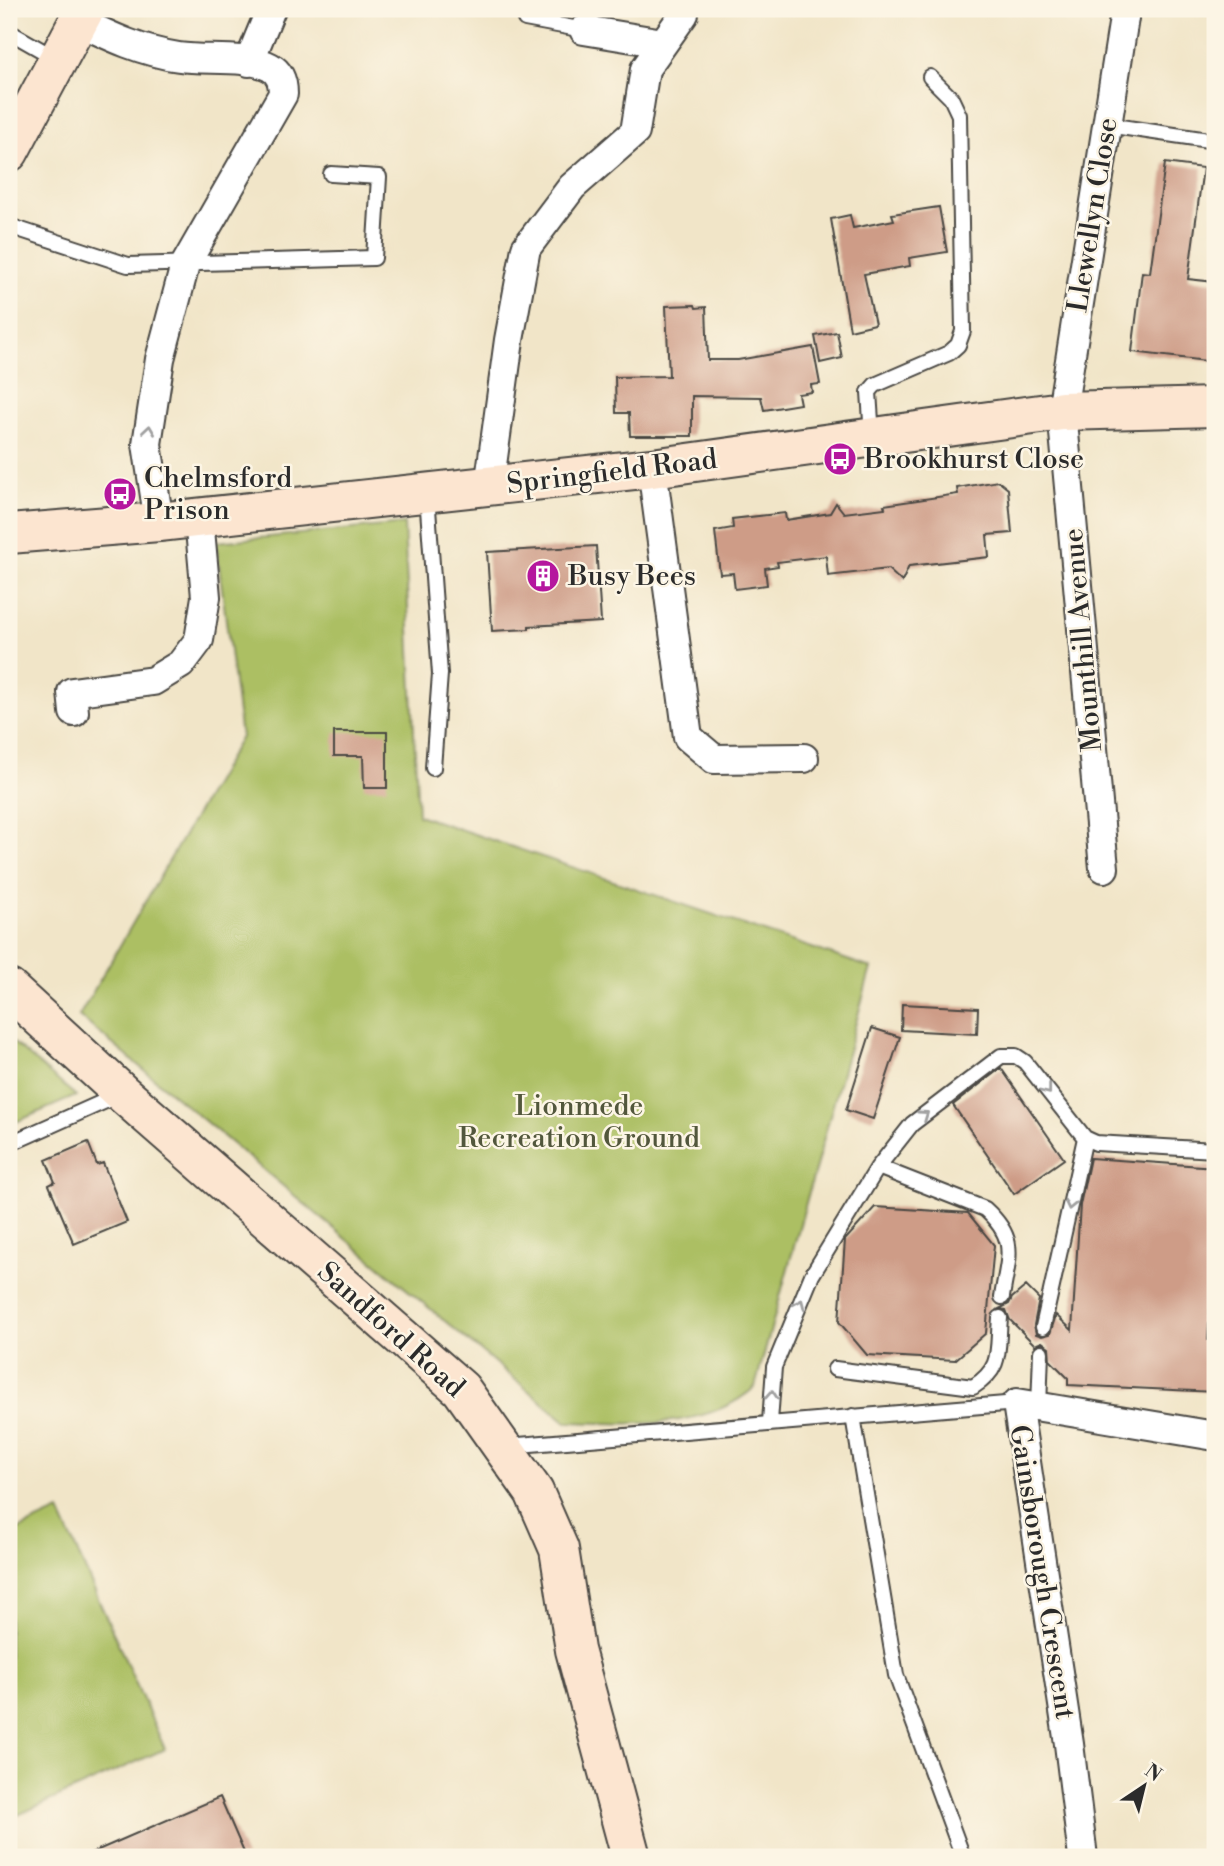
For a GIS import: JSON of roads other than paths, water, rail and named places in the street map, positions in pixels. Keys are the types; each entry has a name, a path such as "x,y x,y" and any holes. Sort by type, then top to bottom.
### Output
{"street":[{"path":"249,62 271,9"},
{"path":"9,152 82,15 125,44 178,57 249,62 270,67 283,83 283,94 185,265 160,359 147,444 159,522"},
{"path":"489,487 509,340 526,248 572,187 635,132 645,69 684,15"},
{"name":"Llewellyn Close","path":"1062,411 1124,18"},
{"path":"584,30 663,43"},
{"name":"Springfield Road","path":"9,534 159,522 652,468 1062,411 1215,409"},
{"name":"Mounthill Avenue","path":"1062,411 1104,868"},
{"path":"652,468 688,737 714,759 804,758"},
{"path":"74,712 72,692 153,681 181,664 199,640 206,597 200,517"},
{"name":"Sandford Road","path":"9,989 122,1093 461,1389 502,1446 534,1492 559,1549 576,1650 631,1857"},
{"name":"Gainsborough Crescent","path":"1083,1857 1028,1405 1215,1436"}],"lane":[{"path":"525,19 584,30"},
{"path":"13,34 58,59"},
{"path":"873,438 869,392 875,385 949,353 958,345 963,331 959,116 951,98 930,77"},
{"path":"1107,125 1215,141"},
{"path":"9,226 128,265 374,258 379,177 331,174"},
{"path":"427,493 440,674 433,768"},
{"path":"770,1422 774,1367 807,1287 878,1167 912,1124 1001,1056 1016,1056 1025,1062 1085,1138 1096,1143 1215,1150"},
{"path":"9,1144 122,1093"},
{"path":"1043,1327 1085,1138"},
{"path":"878,1167 985,1209 999,1222 1010,1246 1002,1297"},
{"path":"835,1369 973,1387 988,1378 995,1367 1000,1318"},
{"path":"502,1446 770,1422 1028,1405 1041,1352"},
{"path":"853,1416 896,1675 963,1857"}],"place":[{"name":"Brookhurst Close","path":"840,459"},
{"name":"Chelmsford Prison","path":"120,494"},
{"name":"Busy Bees","path":"543,576"}],"park label":[{"name":"Lionmede Recreation Ground","path":"579,1122"}]}
